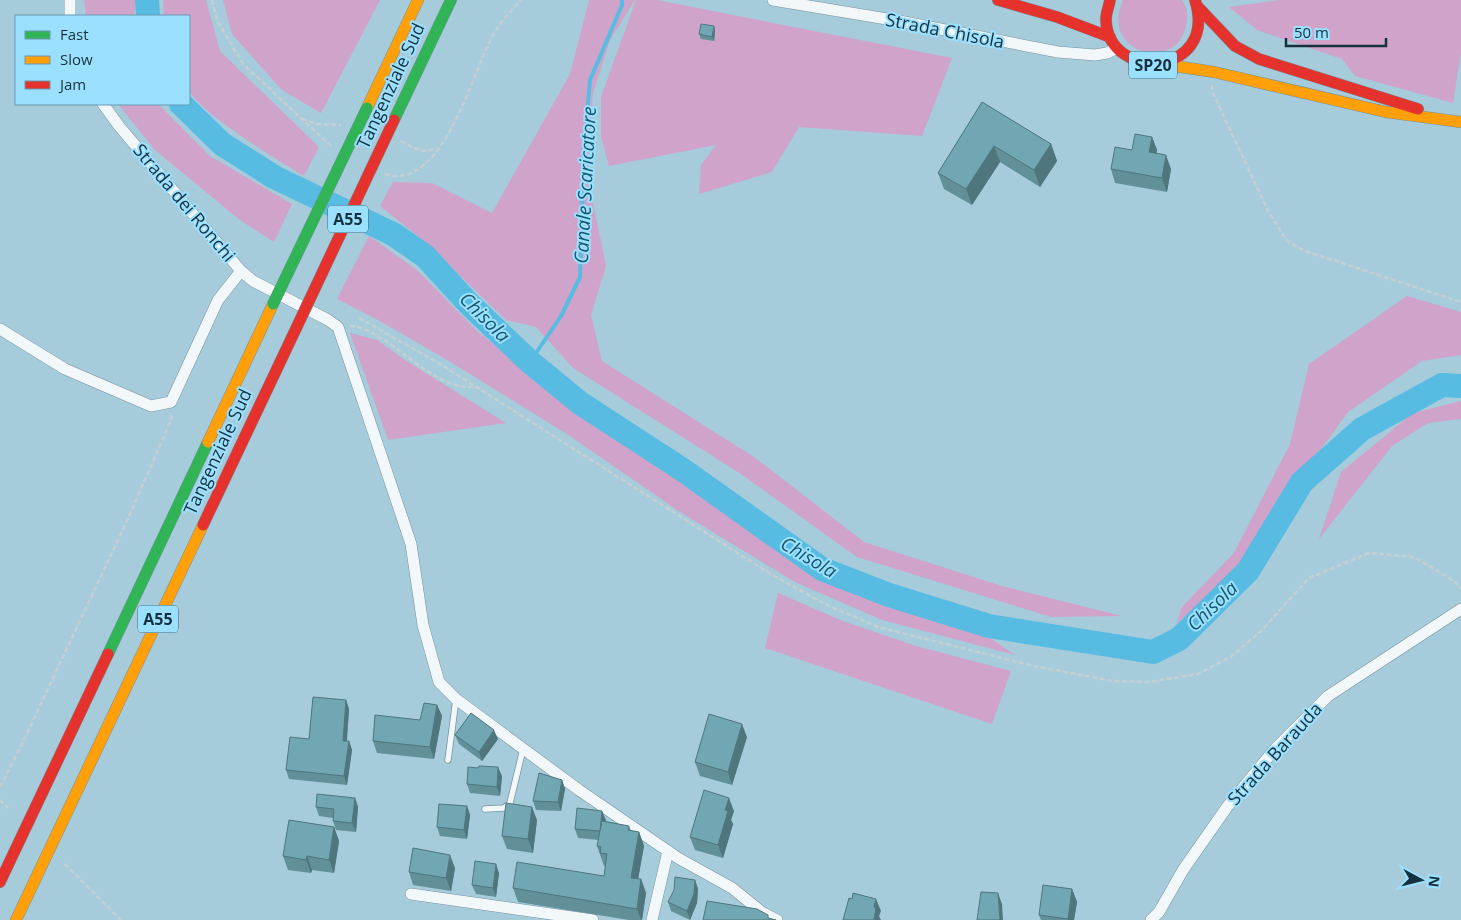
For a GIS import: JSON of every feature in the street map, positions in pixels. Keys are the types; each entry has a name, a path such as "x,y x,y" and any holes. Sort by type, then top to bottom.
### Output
{"main road":[{"name":"Tangenziale Sud","path":"0,882 418,0"},
{"name":"Tangenziale Sud","path":"16,920 452,0"},
{"name":"SP20","path":"998,0 1057,17 1110,38"},
{"name":"SP20","path":"1110,0 1106,14 1110,38 1128,58 1141,63 1162,64 1214,72 1386,112 1459,122"},
{"name":"SP20","path":"1162,64 1180,56 1190,46 1196,34 1199,21 1196,4"},
{"name":"SP20","path":"1196,4 1235,46 1259,59 1459,122"}],"street":[{"path":"70,0 70,15"},
{"name":"Strada Chisola","path":"772,0 898,21 1058,52 1095,55 1107,53 1117,48"},
{"name":"Strada dei Ronchi","path":"104,105 119,126 241,272 218,300 171,402"},
{"path":"241,272 253,281 338,327 410,544 423,625 439,682 456,699 668,851 732,888 763,913 777,920"},
{"path":"0,329 65,370 151,406 171,402"},
{"name":"Strada Barauda","path":"1151,920 1159,912 1183,870 1227,807 1274,750 1328,696 1461,609"},
{"path":"652,920 668,851"},
{"path":"411,894 593,920"}],"lane":[{"path":"448,760 456,699"},
{"path":"485,809 504,808 510,803 523,748"}],"path":[{"path":"212,0 217,20 243,64 301,118 317,124 343,126"},
{"path":"396,139 421,151 432,150 440,144 457,117 496,30 521,0"},
{"path":"1214,72 1212,91 1269,213 1287,241 1305,251 1461,302"},
{"path":"359,318 476,387 774,576 827,605 878,627 1034,666 1113,681 1149,682 1198,674 1232,656 1261,631 1309,578 1369,553 1414,558 1461,588"},
{"path":"338,327 353,326 371,332 399,348 440,379 461,388 476,387"},
{"path":"0,787 126,523 172,418 171,402"},
{"path":"0,800 8,808"},
{"path":"65,864 121,920"}],"shaded area":[{"path":"84,0 136,0 134,15 86,15"},
{"path":"163,0 206,0 220,51 319,147 304,176 240,136 206,110 195,98 190,90 190,15 164,15"},
{"path":"223,0 380,0 321,113 282,90 232,34"},
{"path":"589,0 635,0 610,40 593,93 587,173 606,266 591,315 602,361 757,459 864,542 1002,586 1122,616 1051,617 857,557 741,474 573,368 536,327 506,320 424,241 380,206 393,182 432,183 492,213 570,74"},
{"path":"636,0 657,0 952,58 922,136 799,127 772,172 699,194 701,165 716,145 609,166 601,136 601,97"},
{"path":"1123,0 1182,0 1186,9 1187,19 1179,41 1169,50 1155,53 1142,51 1130,44 1121,33 1118,18"},
{"path":"1280,0 1461,0 1461,53 1453,103 1355,76 1342,59 1257,30 1229,7"},
{"path":"119,105 159,105 210,156 292,204 274,242 240,220 155,150"},
{"path":"369,236 417,270 477,331 586,418 698,492 804,570 887,607 987,636 1015,655 882,620 795,582 680,512 570,436 449,361 337,299"},
{"path":"1407,296 1461,312 1461,355 1422,361 1348,412 1305,471 1243,565 1176,624 1182,607 1234,553 1290,444 1309,364"},
{"path":"350,333 377,340 405,360 506,423 388,440"},
{"path":"1461,401 1461,419 1428,423 1392,446 1319,539 1341,472 1413,413"},
{"path":"778,593 843,621 916,646 1011,671 992,724 765,648"}],"building":[{"path":"701,24 714,26 712,37 699,34"},
{"path":"982,102 1051,144 1034,170 994,146 966,189 938,173"},
{"path":"1135,134 1152,137 1149,152 1166,155 1162,178 1111,169 1115,147 1132,150"},
{"path":"313,697 346,700 343,741 349,741 344,776 286,770 290,737 309,739"},
{"path":"424,703 437,705 430,747 373,741 375,715 420,720"},
{"path":"471,713 494,730 479,752 455,735"},
{"path":"709,714 742,724 728,772 695,762"},
{"path":"479,766 498,767 497,787 467,784 468,767 478,768"},
{"path":"539,773 562,780 558,802 533,801"},
{"path":"704,790 729,798 725,810 728,811 718,845 690,837"},
{"path":"317,794 355,798 352,823 333,821 334,809 316,807"},
{"path":"506,803 532,807 528,839 502,836"},
{"path":"439,804 467,806 464,830 437,827"},
{"path":"577,808 602,811 600,831 575,829"},
{"path":"289,820 334,827 329,860 307,856 306,860 283,856"},
{"path":"602,821 629,826 628,830 639,832 631,878 641,879 637,909 513,888 517,862 604,876 607,854 600,853 601,847 597,846"},
{"path":"413,848 450,855 446,878 409,872"},
{"path":"475,861 496,864 493,888 472,885"},
{"path":"675,877 695,880 694,894 687,911 668,902 674,890"},
{"path":"1043,885 1072,889 1068,919 1039,915"},
{"path":"981,892 998,893 1000,920 977,920"},
{"path":"853,893 876,899 874,920 843,920 849,898 852,899"},
{"path":"707,901 757,909 768,915 768,918 776,920 703,920"}],"waterway":[{"name":"Chisola","path":"147,0 148,15"},
{"name":"Canale Scaricatore","path":"530,362 561,316 580,277 584,151 590,80 622,5 622,0"},
{"name":"Chisola","path":"182,105 222,144 274,177 393,234 425,256 469,304 530,362 580,403 683,470 822,569 889,595 989,626 1153,652 1179,639 1248,571 1302,482 1362,429 1442,385 1461,386"}],"traffic: fast":[{"path":"394,120 451,0"},
{"path":"273,304 367,108"},
{"path":"108,654 208,442"}],"traffic: slow":[{"path":"367,108 418,0"},
{"path":"1162,64 1214,72 1386,112 1461,122"},
{"path":"208,442 273,304"},
{"path":"16,920 203,525"}],"traffic: jam":[{"path":"998,0 1057,17 1110,37"},
{"path":"1110,0 1106,19 1111,40 1124,54 1141,61 1160,62 1178,57 1191,44 1198,26 1195,0"},
{"path":"1198,7 1235,46 1259,59 1418,109"},
{"path":"301,318 394,120"},
{"path":"203,525 301,318"},
{"path":"0,882 108,654"}]}
